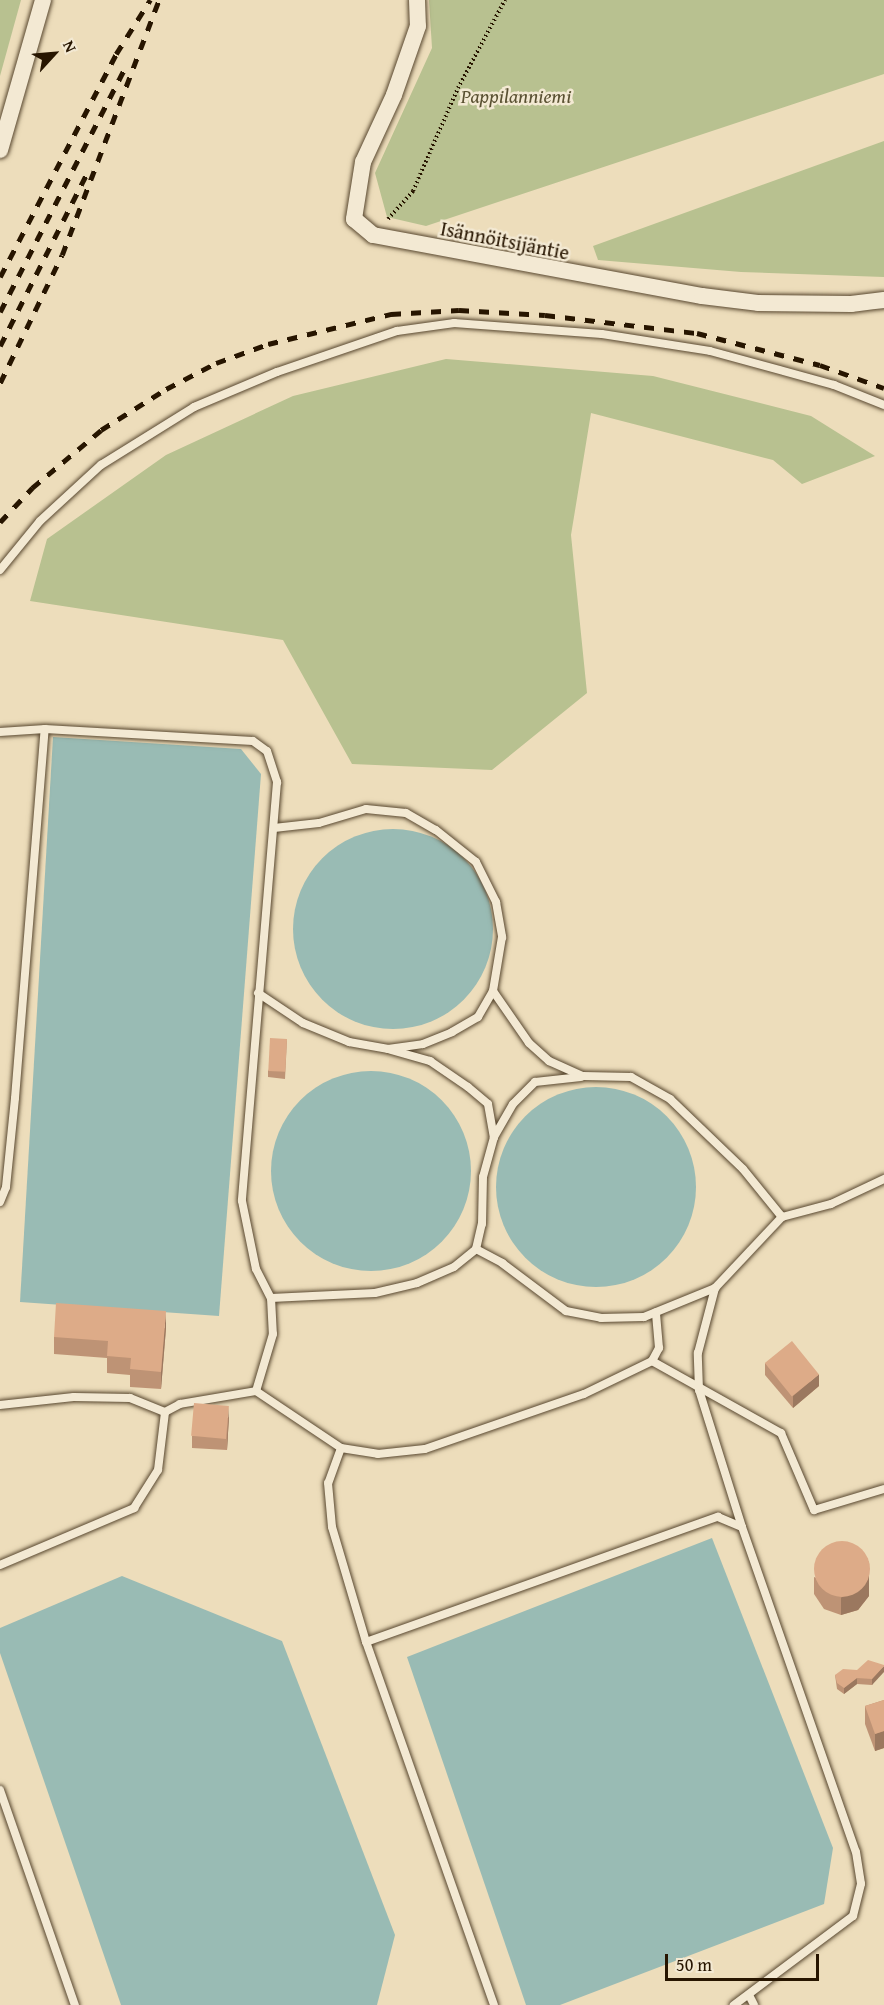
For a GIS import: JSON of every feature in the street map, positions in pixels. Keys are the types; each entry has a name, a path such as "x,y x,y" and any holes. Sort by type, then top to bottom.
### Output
{"street":[{"path":"0,150 43,0"},
{"path":"373,236 354,219 363,162 394,95 415,36 417,0"},
{"name":"Isännöitsijäntie","path":"373,236 702,296 770,303 851,304 884,300"}],"lane":[{"path":"0,570 40,521 101,465 194,407 277,372 397,331 454,323 602,334 710,351 834,386 884,405"},
{"path":"0,1202 6,1187 15,1098 45,729"},
{"path":"0,732 45,729 253,741 267,751 277,782 242,1201 256,1269 271,1298 273,1334 255,1391"},
{"path":"274,828 320,823 366,809 406,813 436,830 476,862 496,902 502,936 493,991 478,1017 452,1032 423,1044 388,1049"},
{"path":"493,991 530,1042 549,1061 583,1076"},
{"path":"258,993 303,1023 349,1042 388,1049 430,1061 488,1104 494,1137"},
{"path":"271,1298 375,1293 417,1283 454,1267 476,1249 482,1224 483,1177 494,1137 513,1104 535,1083 583,1076 631,1077 670,1099 743,1169 782,1217"},
{"path":"476,1249 502,1263 566,1311 601,1318 656,1312 715,1288 782,1217 831,1204 884,1179"},
{"path":"715,1288 698,1353 699,1390 742,1527 856,1852 861,1884 853,1916 750,1996 734,2005"},
{"path":"0,1405 74,1397 130,1398 165,1412 180,1404 255,1391 341,1448 378,1454 425,1449 584,1394 652,1362 659,1348 656,1312"},
{"path":"652,1362 781,1434 814,1510 884,1489"},
{"path":"0,1565 134,1508 158,1470 165,1412"},
{"path":"341,1448 328,1483 332,1527 366,1642 494,2005"},
{"path":"366,1642 718,1517 742,1527"},
{"path":"0,1790 75,2005"},
{"path":"750,1996 754,2005"}],"path":[{"path":"373,236 412,191 458,88 505,0"}],"green space":[{"path":"0,0 21,0 0,76"},
{"name":"Pappilanniemi","path":"429,0 884,0 884,74 426,226 387,217 375,173 432,48"},
{"path":"884,141 884,277 741,272 598,260 593,246"},
{"path":"446,359 653,376 811,416 875,456 802,484 773,460 591,413 571,535 587,693 492,770 352,764 283,640 30,601 47,539 166,455 293,396"}],"water":[{"path":"53,737 241,749 261,774 219,1316 20,1302"},
{"path":"393,829 422,833 440,841 464,858 481,882 489,900 493,929 489,958 481,976 464,1000 440,1017 422,1025 393,1029 364,1025 346,1017 322,1000 305,976 297,958 293,929 297,900 305,882 322,858 346,841 364,833"},
{"path":"371,1071 400,1075 418,1083 442,1100 459,1124 467,1142 471,1171 467,1200 459,1218 442,1242 418,1259 400,1267 371,1271 342,1267 324,1259 300,1242 283,1218 275,1200 271,1171 275,1142 283,1124 300,1100 324,1083 342,1075"},
{"path":"596,1087 625,1091 643,1099 667,1116 684,1140 692,1158 696,1187 692,1216 684,1234 667,1258 643,1275 625,1283 596,1287 567,1283 549,1275 525,1258 508,1234 500,1216 496,1187 500,1158 508,1140 525,1116 549,1099 567,1091"},
{"path":"712,1538 833,1848 824,1904 560,2005 526,2005 407,1657"},
{"path":"122,1576 282,1641 395,1935 377,2005 121,2005 0,1653 0,1628"}],"building":[{"path":"270,1038 287,1039 285,1072 268,1071"},
{"path":"56,1303 166,1311 161,1372 130,1369 131,1358 107,1356 108,1341 54,1337"},
{"path":"792,1341 819,1374 792,1396 765,1363"},
{"path":"194,1403 229,1406 226,1439 191,1436"},
{"path":"842,1541 853,1543 862,1549 868,1558 870,1569 868,1580 862,1589 853,1595 842,1597 831,1595 822,1589 816,1580 814,1569 816,1558 822,1549 831,1543"},
{"path":"868,1660 884,1665 872,1679 857,1678 844,1688 837,1683 835,1675 843,1669 857,1670"},
{"path":"884,1700 884,1731 875,1734 865,1706"}],"railway":[{"path":"0,277 116,54 150,0"},
{"path":"0,383 62,255 159,0"},
{"path":"0,312 127,64"},
{"path":"0,346 87,173"},
{"path":"0,522 32,488 101,430 166,389 216,363 268,344 391,314 459,310 545,315 697,333 820,365 884,388"}]}
